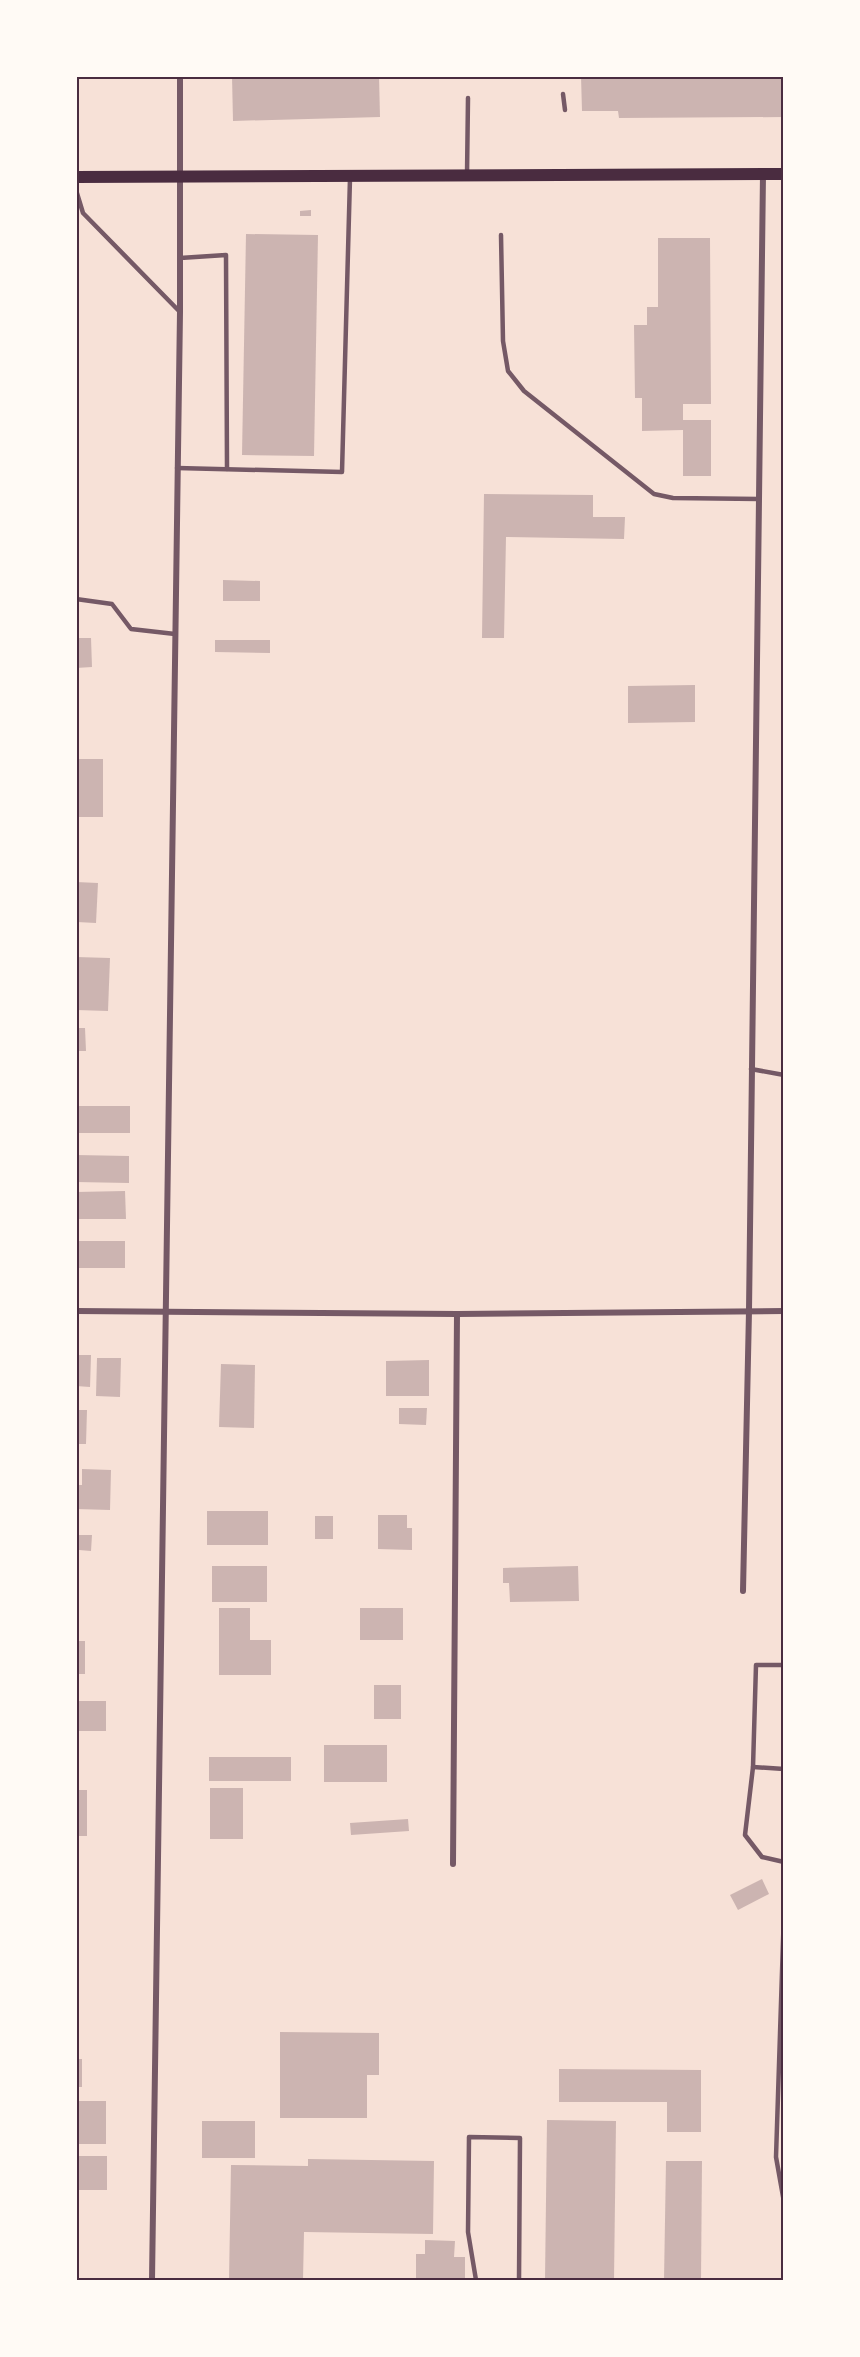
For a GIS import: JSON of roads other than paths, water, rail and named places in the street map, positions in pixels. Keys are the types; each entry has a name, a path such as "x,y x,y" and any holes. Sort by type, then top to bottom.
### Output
{"main road":[{"path":"76,177 783,174"}],"street":[{"path":"152,2280 180,312 180,76"},
{"path":"743,1591 749,1311 762,174"},
{"path":"76,1311 457,1314 783,1311"},
{"path":"453,1864 457,1314"}],"lane":[{"path":"563,94 565,110"},
{"path":"466,175 468,98"},
{"path":"177,468 342,472 350,175"},
{"path":"76,190 83,213 180,312"},
{"path":"501,235 503,341 508,371 524,391 654,494 673,498 759,499"},
{"path":"180,258 226,255 227,469"},
{"path":"76,599 112,604 130,629 175,634"},
{"path":"751,1069 783,1075"},
{"path":"783,1665 756,1665 753,1767 745,1835 762,1857 783,1862"},
{"path":"753,1767 783,1769"},
{"path":"783,1911 776,2157 783,2202"},
{"path":"477,2280 468,2232 469,2138 520,2138 519,2280"}]}
